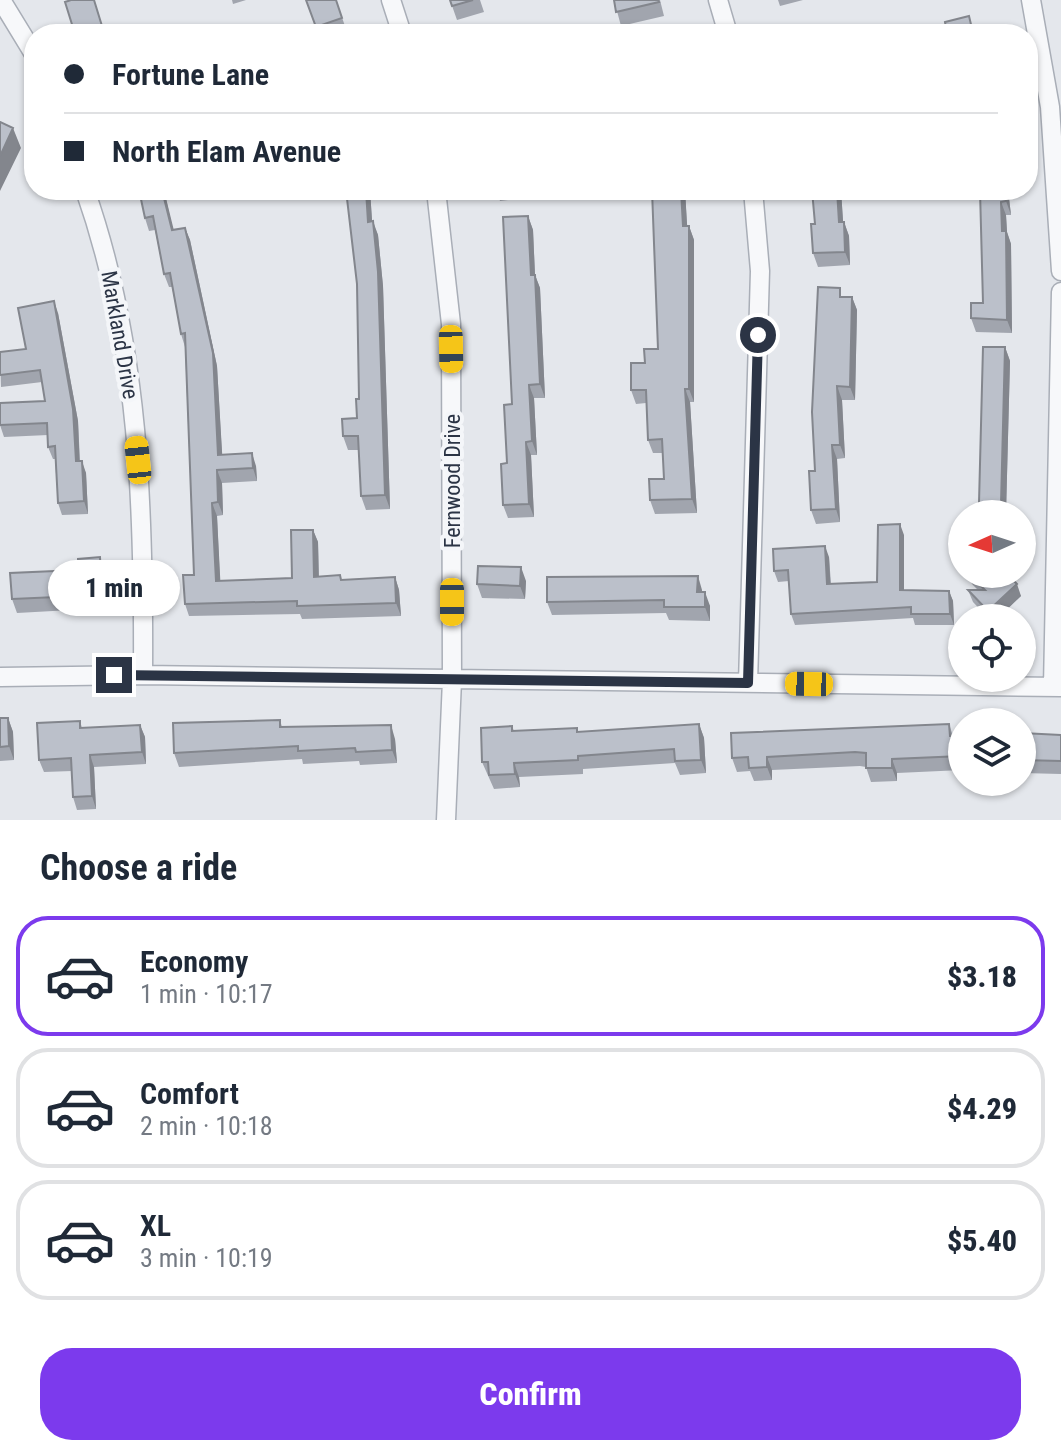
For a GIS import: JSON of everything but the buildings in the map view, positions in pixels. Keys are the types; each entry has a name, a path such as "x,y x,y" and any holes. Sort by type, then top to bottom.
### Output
{"street":[{"path":"1,0 24,38"},
{"path":"391,0 399,24"},
{"path":"718,0 725,24"},
{"path":"1031,0 1035,24"},
{"path":"1038,39 1050,107 1061,271"},
{"name":"Markland Drive","path":"88,200 104,245 131,394 144,551 143,675"},
{"name":"Fernwood Drive","path":"437,200 451,324 452,680 446,820"},
{"path":"748,683 760,271 754,200"},
{"path":"0,677 143,675 1057,687 1061,292"}],"route":[{"path":"114,675 748,683 758,335"}]}
